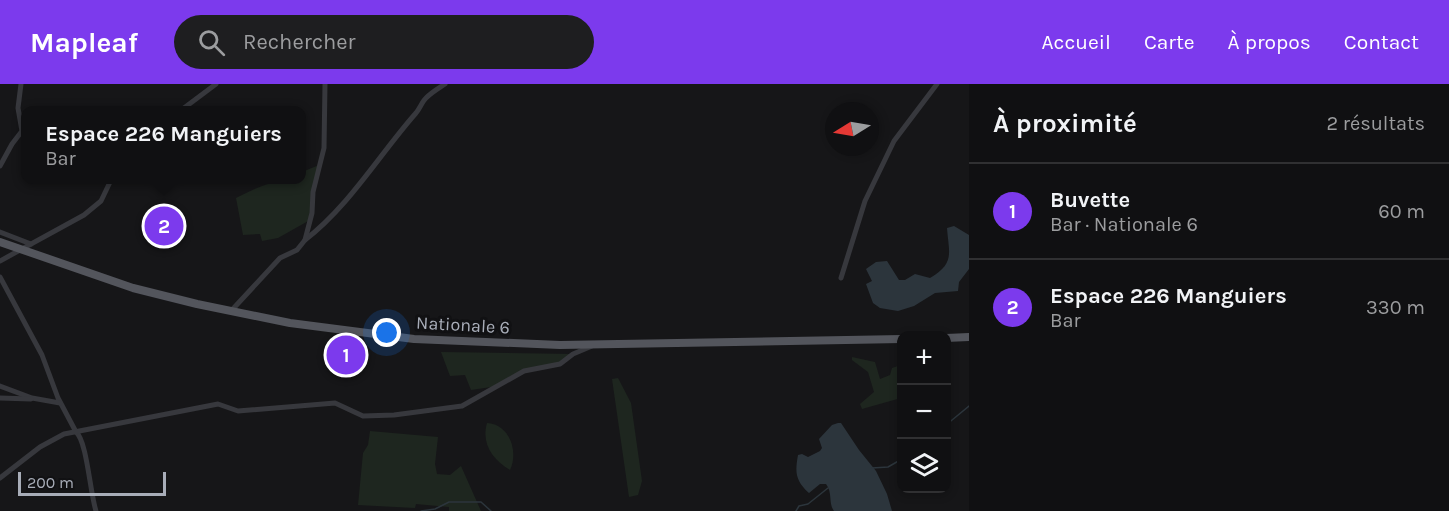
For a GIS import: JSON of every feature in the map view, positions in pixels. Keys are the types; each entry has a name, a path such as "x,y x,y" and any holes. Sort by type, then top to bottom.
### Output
{"main road":[{"name":"Nationale 6","path":"0,242 133,288 231,311 300,324 414,339 521,344 897,339"},
{"path":"951,338 969,337"}],"street":[{"path":"21,84 18,108 21,125"},
{"path":"187,106 216,84"},
{"path":"305,240 312,213 313,192 326,138 326,84"},
{"path":"231,311 280,258 297,250 318,230 351,194 425,98 445,84"},
{"path":"841,278 865,201 894,141 937,84"},
{"path":"0,166 21,132"},
{"path":"0,261 84,215 101,201 109,184"},
{"path":"0,232 31,244"},
{"path":"0,277 42,355 60,403 75,432 80,435 96,511"},
{"path":"0,478 40,447 64,434 218,404 238,411 335,403 363,416 394,415 462,406 524,371 560,364 573,354 599,344"},
{"path":"0,386 32,398 60,403"},
{"path":"0,398 26,400 32,398"}],"shaded area":[{"path":"319,165 310,220 278,238 262,241 260,234 243,235 236,198 268,184 306,184 306,170"},
{"path":"954,226 969,235 969,269 959,282 958,291 935,293 914,306 898,311 880,308 873,303 866,284 872,281 866,269 876,262 887,261 899,280 905,280 915,274 930,278 938,273 947,262 949,251 947,228"},
{"path":"441,352 573,354 560,364 536,368 498,386 471,390 465,375 450,376"},
{"path":"852,357 875,362 880,379 890,375 892,368 897,366 897,399 862,409 860,404 874,392 868,372 852,360"},
{"path":"618,378 631,403 642,481 638,495 629,497 612,379"},
{"path":"487,423 501,428 510,440 513,455 510,470 490,451 486,438"},
{"path":"841,423 876,471 892,511 834,511 826,484 820,484 809,493 801,484 796,471 798,455 808,457 820,451 822,448 819,439 832,425"},
{"path":"370,431 438,437 435,464 437,474 450,475 461,466 481,511 449,511 449,507 416,504 415,508 358,505 363,453 368,445"}],"waterway":[{"path":"951,421 969,406"},
{"path":"872,468 888,467 897,462"},
{"path":"796,511 799,506 808,504 828,488"},
{"path":"421,511 435,509 449,502 481,502 491,511"}],"place":[{"name":"Espace 226 Manguiers","path":"164,226"},
{"name":"Buvette","path":"346,355"}]}
